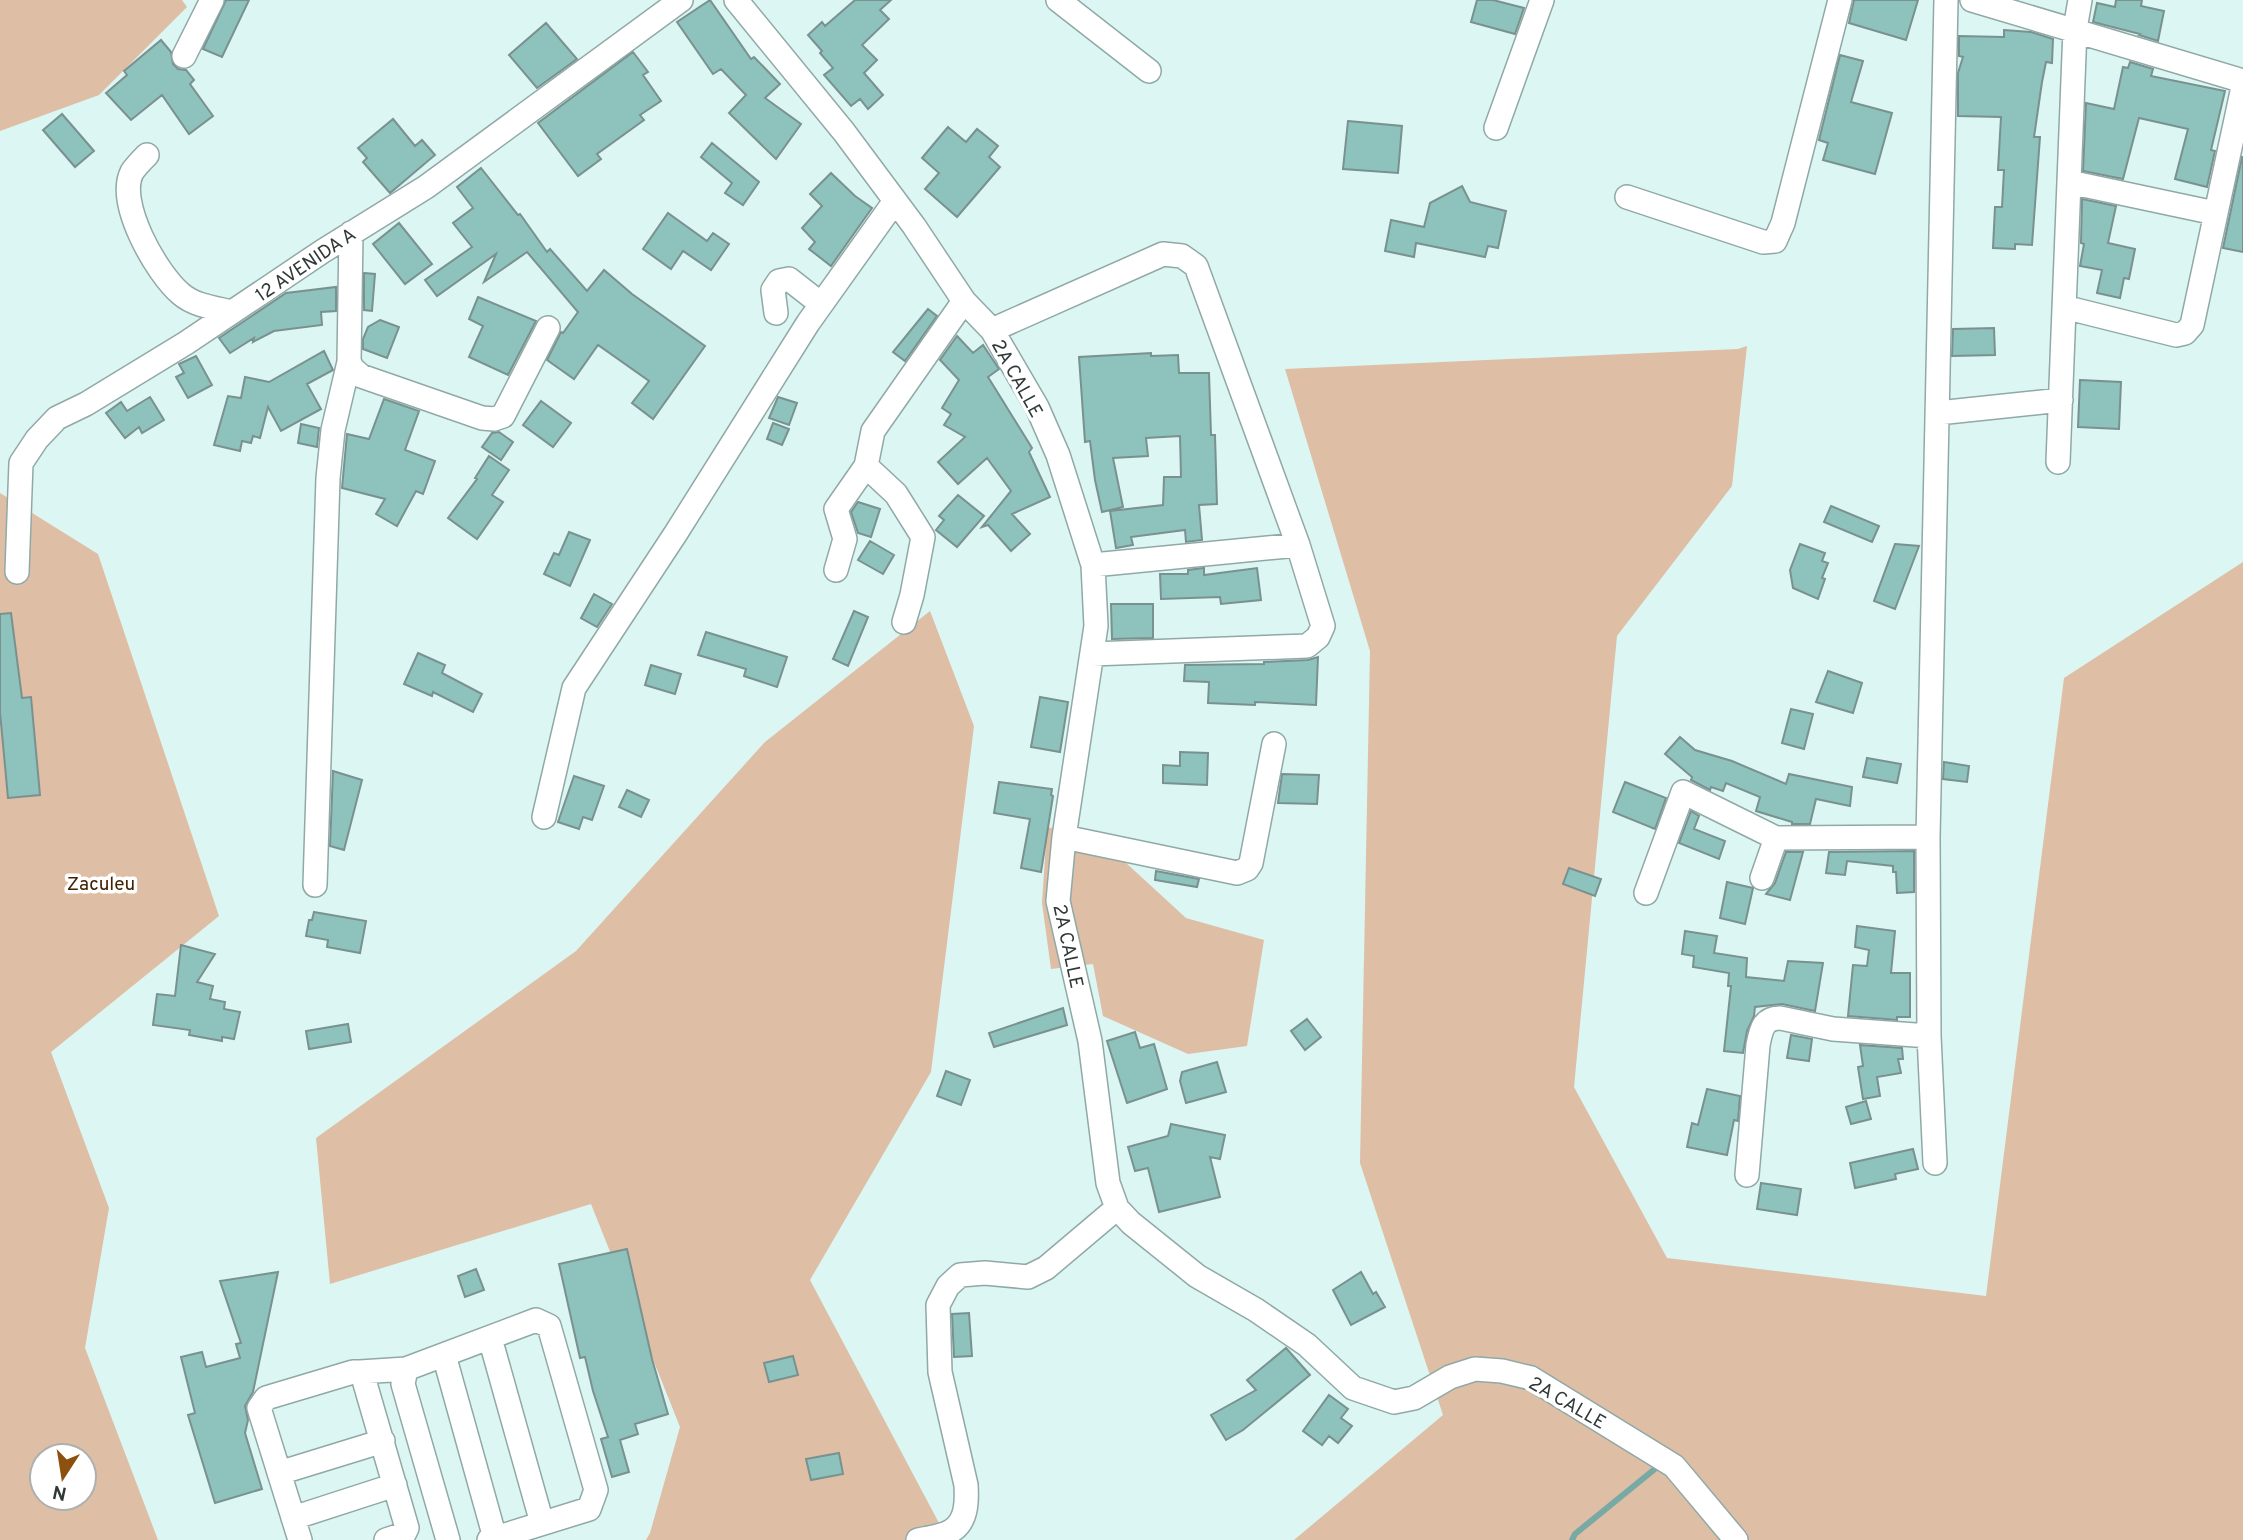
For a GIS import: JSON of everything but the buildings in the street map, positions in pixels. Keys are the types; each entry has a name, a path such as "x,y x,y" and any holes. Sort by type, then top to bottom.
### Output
{"street":[{"path":"184,56 212,0"},
{"name":"12 AVENIDA A","path":"17,572 21,463 37,439 57,418 118,385 426,187 681,0"},
{"name":"2A CALLE","path":"736,0 844,132 964,301 992,330 1037,407 1058,455 1093,565 1096,626 1064,837 1058,901 1090,1041 1108,1183 1117,1208 1131,1223 1197,1276 1256,1310 1307,1345 1353,1388 1394,1402 1414,1398 1450,1377 1475,1369 1502,1371 1531,1378 1674,1466 1736,1540"},
{"path":"1058,0 1149,71"},
{"path":"1496,128 1542,0"},
{"path":"1628,197 1763,242 1775,241 1783,223 1840,0"},
{"path":"1935,1163 1928,1036 1928,837 1946,0"},
{"path":"1972,0 2243,81"},
{"path":"2058,462 2074,29 2080,0"},
{"path":"2064,307 2176,335 2185,332 2192,325 2243,87"},
{"path":"147,155 132,173 128,193 135,226 164,275 181,294 194,302 232,312"},
{"path":"2069,182 2215,213"},
{"path":"544,817 574,688 821,304 895,201"},
{"path":"315,885 328,478 333,430 349,362 351,233"},
{"path":"992,330 1163,254 1182,256 1196,266 1298,545 1323,626 1318,637 1307,646 1091,654"},
{"path":"776,313 773,290 779,281 789,279 821,304"},
{"path":"836,570 845,539 836,509 866,466 873,431 964,301"},
{"path":"349,362 361,376 482,418 494,419 503,416 548,328"},
{"path":"1938,413 2061,400"},
{"path":"866,466 897,494 923,537 904,622"},
{"path":"1093,565 1298,545"},
{"path":"1064,837 1237,873 1247,869 1251,863 1275,744"},
{"path":"1646,893 1683,792 1776,838 1928,837"},
{"path":"1762,878 1776,838"},
{"path":"1747,1175 1758,1045 1766,1022 1772,1018 1780,1018 1833,1029 1928,1036"},
{"path":"918,1540 951,1531 961,1520 967,1504 966,1485 940,1372 938,1305 947,1286 960,1275 985,1273 1028,1277 1046,1268 1117,1208"},
{"path":"395,1485 296,1529 259,1408 261,1403 266,1398 353,1372 406,1370 444,1355 536,1320 549,1326 596,1490 589,1509 492,1539 444,1355"},
{"path":"490,1338 542,1523"},
{"path":"406,1370 403,1384 448,1540"},
{"path":"360,1372 383,1441 407,1528 404,1534 386,1540"},
{"path":"279,1473 383,1441"}],"green space":[{"path":"0,0 182,0 187,7 99,95 0,131"},
{"path":"1747,346 1732,486 1617,636 1574,1087 1667,1258 1986,1296 2064,678 2243,562 2243,1540 1294,1540 1443,1415 1360,1163 1370,651 1285,369 1738,349"},
{"name":"Zaculeu","path":"0,493 98,554 219,916 51,1052 109,1208 85,1348 158,1540 0,1540"},
{"path":"930,611 974,726 931,1072 810,1280 948,1540 646,1540 680,1427 591,1204 330,1284 316,1138 576,951 765,742"},
{"path":"1047,827 1100,839 1186,918 1264,940 1247,1046 1188,1054 1103,1016 1093,964 1051,969 1042,903"}],"waterway":[{"path":"1572,1540 1575,1534 1661,1464"}]}
